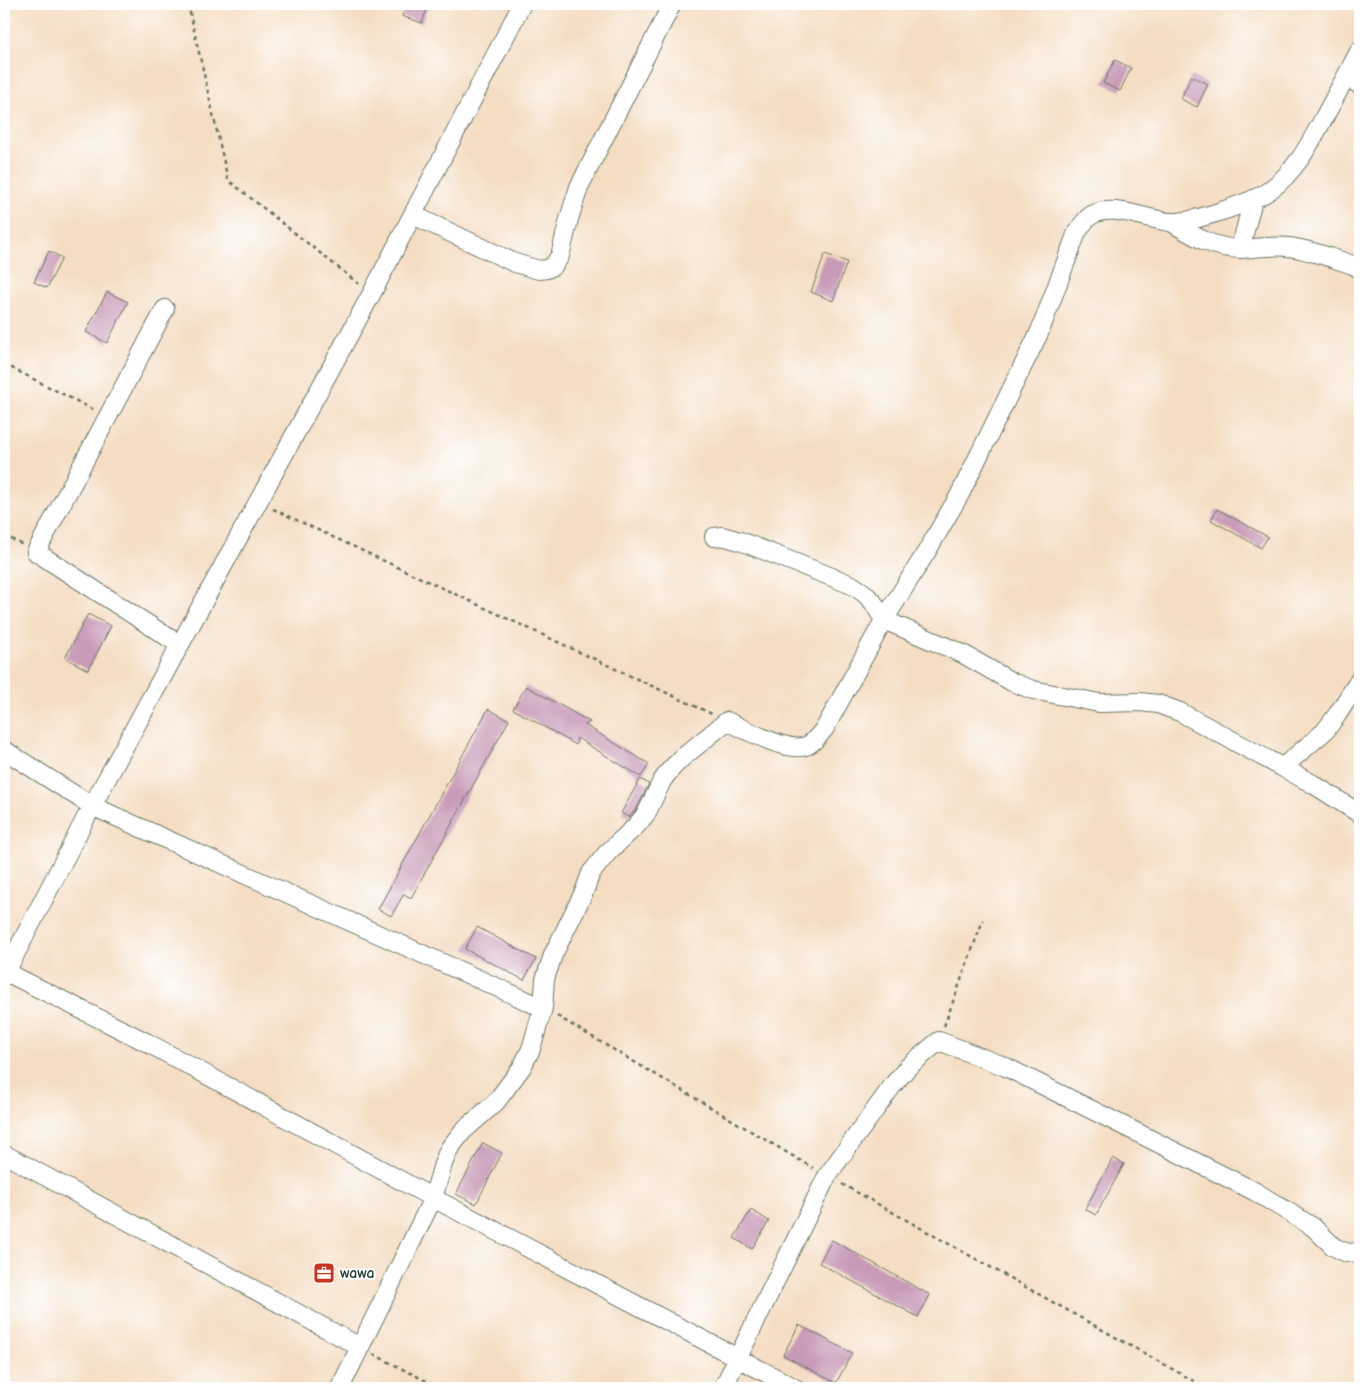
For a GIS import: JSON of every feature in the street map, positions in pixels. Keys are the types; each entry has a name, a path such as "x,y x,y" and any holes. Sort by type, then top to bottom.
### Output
{"street":[{"path":"522,4 372,293 92,806 5,974 146,1042 433,1198 795,1388"},
{"path":"413,215 515,263 539,270 553,266 560,256 579,187 672,4"},
{"path":"1170,222 1218,212 1253,200 1269,191 1286,176 1296,165 1353,81 1360,50"},
{"path":"1240,249 1253,200"},
{"path":"340,1388 433,1198 449,1149 463,1131 496,1102 522,1067 531,1049 543,1008 545,979 553,955 584,892 591,873 608,852 646,814 662,781 670,770 727,721 778,744 792,748 808,746 825,728 884,620 960,494 1040,331 1077,232 1084,222 1090,216 1100,212 1118,211 1143,215 1170,222 1204,242 1222,247 1240,249 1287,247 1304,250 1360,268"},
{"path":"165,309 36,552 180,645"},
{"path":"714,537 722,536 740,541 852,584 873,602 884,620 963,654 1012,682 1033,690 1099,703 1140,702 1158,704 1180,712 1283,767 1360,814"},
{"path":"1283,767 1325,731 1360,679"},
{"path":"4,750 92,806 543,1008"},
{"path":"723,1388 827,1176 898,1079 939,1041 1006,1067 1254,1190 1313,1227 1334,1247 1347,1253 1360,1252"},
{"path":"4,1154 360,1347"}],"path":[{"path":"188,4 228,180 372,293"},
{"path":"4,364 107,416"},
{"path":"258,502 727,721"},
{"path":"4,535 36,552"},
{"path":"939,1041 983,920"},
{"path":"543,1008 827,1176 1206,1388"},
{"path":"360,1347 440,1388"}],"building":[{"path":"406,4 429,4 422,23 402,16"},
{"path":"1115,60 1131,68 1120,91 1103,83"},
{"path":"1191,76 1208,84 1197,107 1181,99"},
{"path":"49,251 62,258 47,288 34,282"},
{"path":"825,254 847,262 833,301 811,292"},
{"path":"107,292 128,302 107,343 86,332"},
{"path":"1217,509 1268,537 1261,548 1211,520"},
{"path":"88,614 111,626 88,670 65,658"},
{"path":"526,686 590,722 585,725 649,764 641,777 577,738 576,745 513,709"},
{"path":"488,709 509,720 411,898 404,894 391,916 378,909"},
{"path":"640,779 649,784 637,808 629,817 621,813"},
{"path":"477,927 536,959 524,980 465,949"},
{"path":"483,1143 502,1153 476,1204 456,1194"},
{"path":"1113,1158 1124,1164 1096,1215 1085,1209"},
{"path":"751,1210 769,1221 752,1249 734,1238"},
{"path":"832,1240 930,1295 918,1317 819,1263"},
{"path":"799,1325 852,1353 836,1383 783,1355"}],"place":[{"name":"wawa","path":"324,1273"}]}
